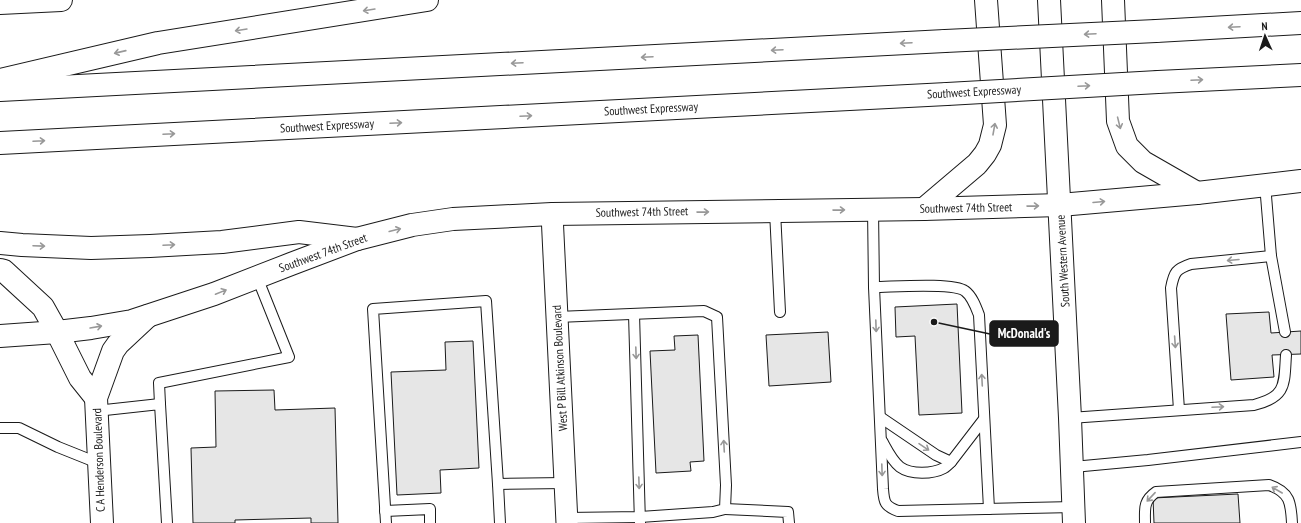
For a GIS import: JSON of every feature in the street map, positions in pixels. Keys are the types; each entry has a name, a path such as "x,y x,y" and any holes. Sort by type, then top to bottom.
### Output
{"main road":[{"path":"0,3 61,0"},
{"path":"0,80 158,43 427,0"},
{"path":"924,209 977,164 985,154 993,135 995,125 986,0"},
{"name":"South Western Avenue","path":"1049,0 1073,467 1074,515"},
{"path":"1112,0 1118,121 1128,146 1143,162 1197,193"},
{"path":"0,90 1301,24"},
{"name":"Southwest Expressway","path":"0,143 1301,75"},
{"name":"Southwest 74th Street","path":"0,336 57,332 98,327 148,316 214,294 357,239 412,225 454,219 552,214 924,209 1060,205 1197,193 1301,181"},
{"path":"0,243 91,248 150,246 222,242 299,232 357,239"},
{"name":"C A Henderson Boulevard","path":"0,270 4,271 43,307 80,378 96,404"},
{"name":"C A Henderson Boulevard","path":"102,523 96,404 113,351 118,344 148,316"}],"street":[{"name":"West P Bill Atkinson Boulevard","path":"552,214 567,520"}],"lane":[{"path":"1265,184 1271,256 1284,332"},
{"path":"873,209 874,287 883,489 884,498 888,507 898,511 989,509 1074,515"},
{"path":"775,210 780,312"},
{"path":"1179,410 1171,288 1173,275 1182,267 1191,264 1271,256"},
{"path":"168,523 159,383 289,357 258,277"},
{"path":"874,287 952,286 965,291 976,305 979,315 989,509"},
{"path":"386,523 373,309 486,301 500,523"},
{"path":"557,317 704,311 717,317 726,485 725,509"},
{"path":"634,314 640,520"},
{"path":"1070,418 1254,405 1268,402 1279,394 1284,378 1286,355"},
{"path":"96,404 160,404"},
{"path":"880,417 936,455 951,462"},
{"path":"881,440 894,462 900,467 906,470 918,472 932,472 944,468 951,462 984,419"},
{"path":"0,428 19,428 58,447 98,463"},
{"path":"1073,467 1148,460 1301,442"},
{"path":"498,484 565,483"},
{"path":"1145,523 1144,507 1149,497 1156,492 1269,486 1278,488 1287,496 1291,507 1292,523"},
{"path":"386,511 430,509 430,523"},
{"path":"567,520 640,520 713,512 725,509 788,512 789,523"}],"building":[{"path":"957,304 962,413 919,415 915,336 896,337 895,307"},
{"path":"1269,312 1271,333 1301,331 1301,354 1272,355 1274,377 1231,380 1226,314"},
{"path":"828,332 831,382 769,386 766,335"},
{"path":"698,335 704,461 690,462 691,471 656,473 650,351 675,350 674,336"},
{"path":"473,341 479,468 440,470 441,493 397,495 391,372 446,370 445,342"},
{"path":"274,390 275,410 335,408 338,523 311,523 311,518 235,520 235,523 193,523 191,448 216,447 215,391"},
{"path":"1238,494 1240,523 1154,523 1153,498"}],"place":[{"name":"McDonald's","path":"934,322"}]}
